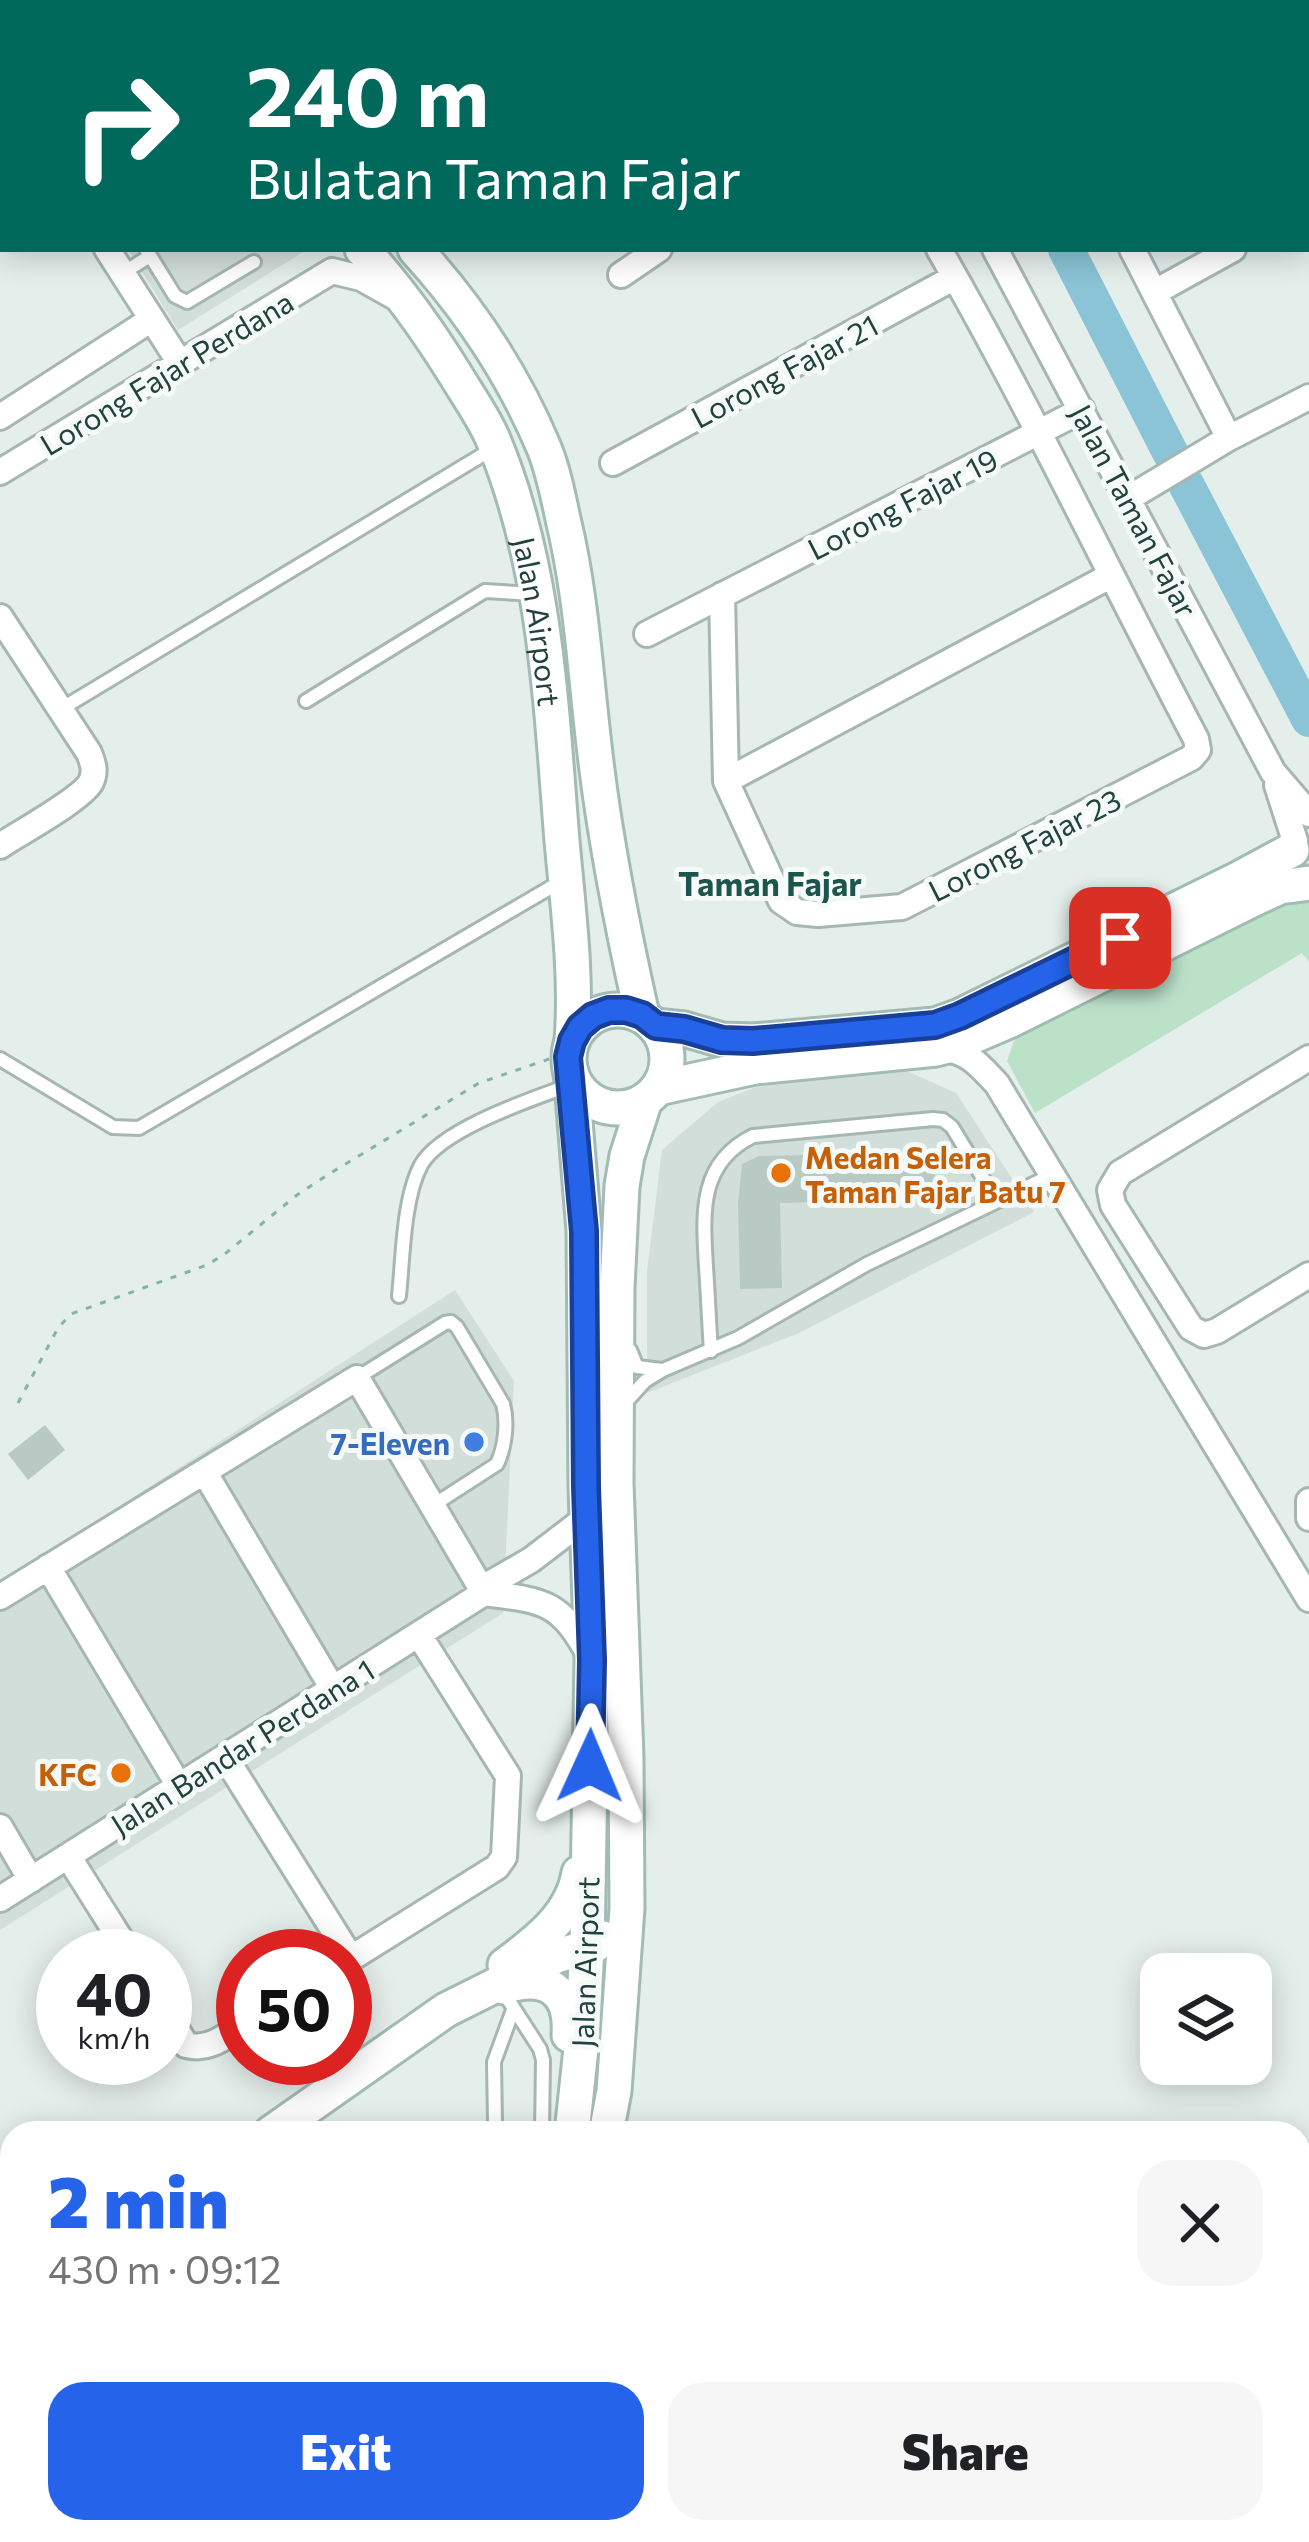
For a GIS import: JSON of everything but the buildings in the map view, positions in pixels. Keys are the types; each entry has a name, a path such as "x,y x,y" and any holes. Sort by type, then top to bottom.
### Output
{"main road":[{"name":"Jalan Airport","path":"365,252 412,306 495,447 520,521 544,638 575,995 571,1064 584,1231 592,1660 586,1946 573,2121"},
{"name":"Jalan Airport","path":"418,252 454,295 508,375 545,452 576,584 599,792 628,958 649,1021"},
{"path":"1301,833 1276,860 935,1025 722,1040 649,1021 626,1010 609,1010 580,1027 571,1064 582,1092 601,1105 623,1107 651,1094 755,1067 936,1049 1011,1020 1254,898 1309,882"},
{"path":"1301,833 1294,868 1309,882"},
{"path":"649,1021 664,1040 668,1056 665,1073 651,1094"},
{"name":"Jalan Airport","path":"608,2121 627,1908 617,1288 627,1156 651,1094"},
{"path":"457,2005 538,1964 594,1946 611,1925 606,1678 620,1583"},
{"path":"288,2121 457,2005 568,1908 579,1875 579,1790 590,1766"},
{"path":"457,2005 507,1999 524,1981 546,1984 562,1998 570,2015 564,2121"}],"street":[{"path":"109,252 180,363"},
{"path":"621,275 655,252"},
{"name":"Lorong Fajar 23","path":"726,781 781,901 797,912 818,914 902,908 1191,758 1198,749 1040,432 941,252"},
{"name":"Jalan Taman Fajar","path":"997,252 1301,833"},
{"path":"1134,252 1229,438"},
{"path":"1155,292 1228,252"},
{"path":"331,260 412,306"},
{"name":"Lorong Fajar Perdana","path":"0,472 180,363 331,260"},
{"name":"Lorong Fajar 21","path":"613,463 955,277"},
{"path":"0,417 152,320"},
{"path":"1129,499 1229,438 1309,397"},
{"name":"Lorong Fajar 19","path":"647,634 1082,410"},
{"path":"722,595 726,781 1110,576"},
{"path":"0,846 83,792 94,776 89,753 2,625"},
{"path":"997,1084 995,1052 1011,1020"},
{"path":"936,1049 971,1057 997,1084 1309,1599"},
{"path":"1309,1058 1120,1173 1110,1190 1113,1205 1191,1328 1204,1335 1309,1275"},
{"path":"0,1597 357,1378 484,1593 544,1603 556,1610 579,1635 592,1660"},
{"path":"205,1473 333,1689"},
{"path":"1308,1502 1309,1518"},
{"name":"Jalan Bandar Perdana 1","path":"0,1899 484,1593 586,1518"},
{"path":"48,1568 179,1786"},
{"path":"372,1945 497,1868 504,1857 508,1776 419,1635"},
{"path":"225,1757 329,1929"},
{"path":"0,1827 31,1880"},
{"path":"68,1856 114,1929"}],"lane":[{"path":"122,273 148,252 175,296 187,302 254,262"},
{"path":"61,710 495,447"},
{"path":"306,701 485,591 536,594"},
{"path":"0,1058 113,1127 139,1128 566,878"},
{"path":"399,1296 413,1186 423,1161 445,1141 503,1111 571,1064"},
{"path":"711,1351 703,1208 724,1157 735,1145 753,1136 943,1120 998,1201"},
{"path":"616,1428 631,1395 663,1370 711,1351 868,1264 1052,1175"},
{"path":"617,1288 633,1364 642,1370 663,1370"},
{"path":"357,1378 451,1322 503,1403 506,1415 497,1464 433,1506"},
{"path":"495,2121 494,2062 507,1999"},
{"path":"507,1999 540,2049 542,2121"}],"path":[{"path":"18,1403 58,1328 71,1315 207,1265 297,1195 479,1084 543,1059 571,1064"}],"shaded area":[{"path":"130,252 303,252 178,330"},
{"path":"907,1071 956,1093 1034,1212 799,1333 647,1393 647,1271 662,1150 718,1102 756,1087"},
{"path":"455,1290 514,1381 503,1613 0,1930 0,1583"}],"green space":[{"path":"1309,902 1309,962 1302,953 1035,1113 1007,1061 1014,1041 1024,1032 1279,907"}],"waterway":[{"path":"1068,252 1171,454"},
{"path":"1186,484 1309,719"}],"place":[{"name":"Medan Selera Taman Fajar Batu 7","path":"781,1173"},
{"name":"7-Eleven","path":"474,1442"},
{"name":"KFC","path":"121,1773"}],"district":[{"name":"Taman Fajar","path":"770,882"}],"route":[{"path":"590,1766 584,1231 568,1057 580,1027 609,1010 626,1010 656,1026 722,1040 917,1028 960,1016 1120,938"}]}
